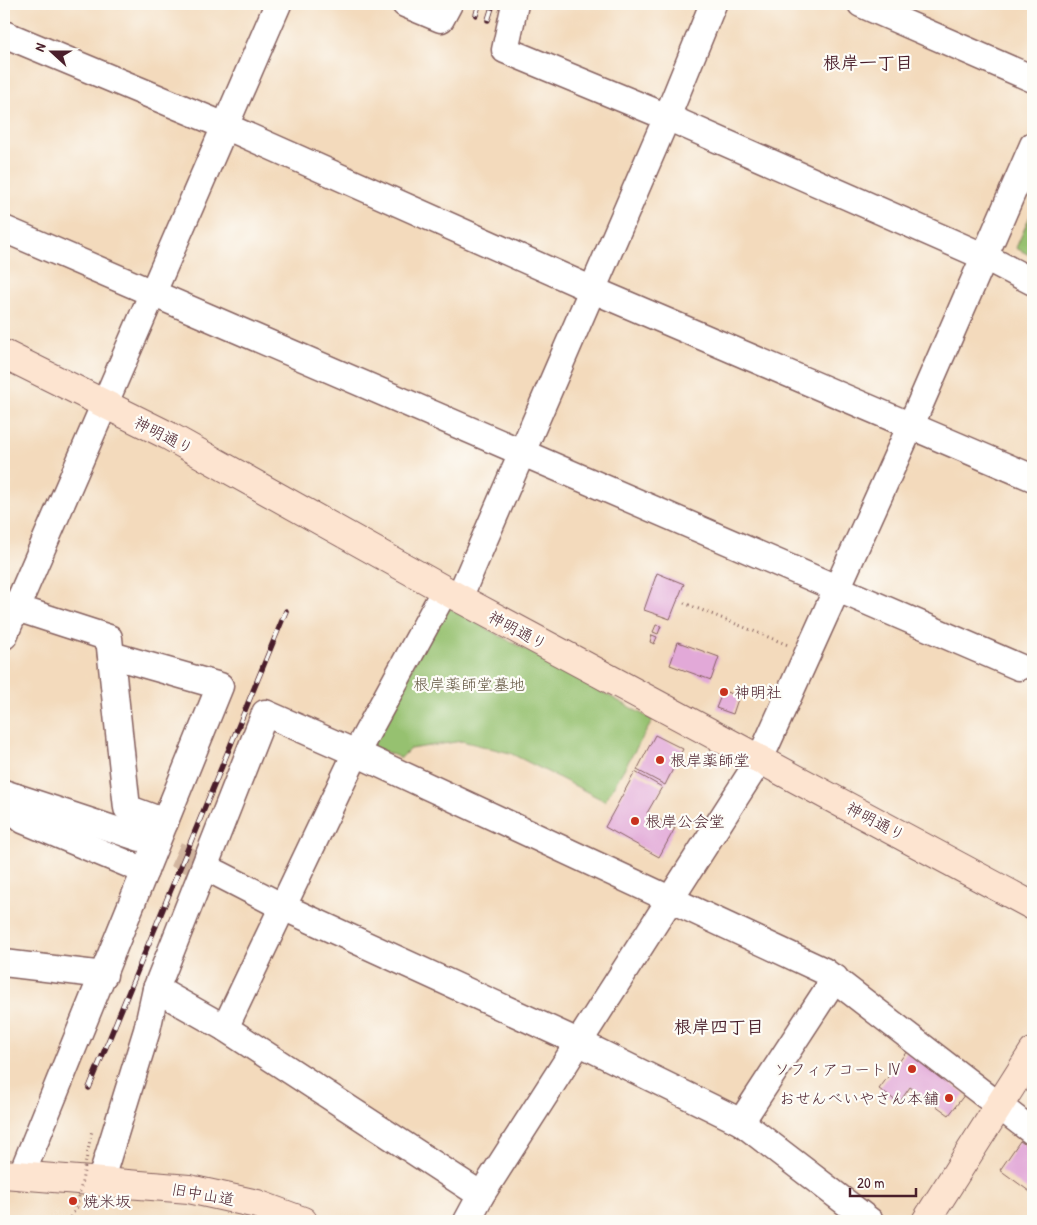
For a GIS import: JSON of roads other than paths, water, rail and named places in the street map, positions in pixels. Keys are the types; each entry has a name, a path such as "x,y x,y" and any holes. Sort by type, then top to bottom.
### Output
{"street":[{"path":"4,636 10,606 103,404 278,4"},
{"path":"405,4 441,19 450,4"},
{"path":"515,4 505,50 667,117 985,257 1033,282"},
{"path":"225,1028 356,753 452,594 522,452 667,117 713,4"},
{"path":"861,4 1033,79"},
{"path":"4,34 225,126 593,290 1033,478"},
{"path":"467,1221 481,1195 578,1042 760,759 911,425 1033,145"},
{"path":"4,229 1020,667"},
{"name":"神明通り","path":"4,354 167,435 452,594 1033,906"},
{"path":"10,606 109,638 127,808 165,822"},
{"path":"12,1175 104,974 220,686 110,655"},
{"path":"100,1182 147,1030 156,989 265,713 356,753 824,970 1033,1132"},
{"path":"10,795 16,814 23,820 145,871"},
{"path":"10,795 140,838"},
{"path":"219,874 282,907 578,1042 741,1122 870,1221"},
{"path":"4,963 104,974"},
{"path":"741,1122 835,978"},
{"path":"156,989 225,1028 481,1195"},
{"path":"926,1221 1033,1052"},
{"name":"旧中山道","path":"12,1175 189,1189 257,1204 303,1221"}],"tunnel":[{"path":"140,838 219,874"}],"railway":[{"path":"476,15 479,4"},
{"path":"488,20 493,4"},
{"path":"89,1088 286,611"}],"place":[{"name":"神明社","path":"724,692"},
{"name":"根岸薬師堂","path":"660,760"},
{"name":"根岸公会堂","path":"635,821"},
{"name":"ソフィアコートⅣ","path":"912,1069"},
{"name":"おせんべいやさん本舗","path":"949,1098"},
{"name":"焼米坂","path":"73,1201"}],"district":[{"name":"根岸一丁目","path":"868,62"},
{"name":"根岸四丁目","path":"719,1026"}],"park label":[{"name":"根岸薬師堂墓地","path":"469,684"}]}
